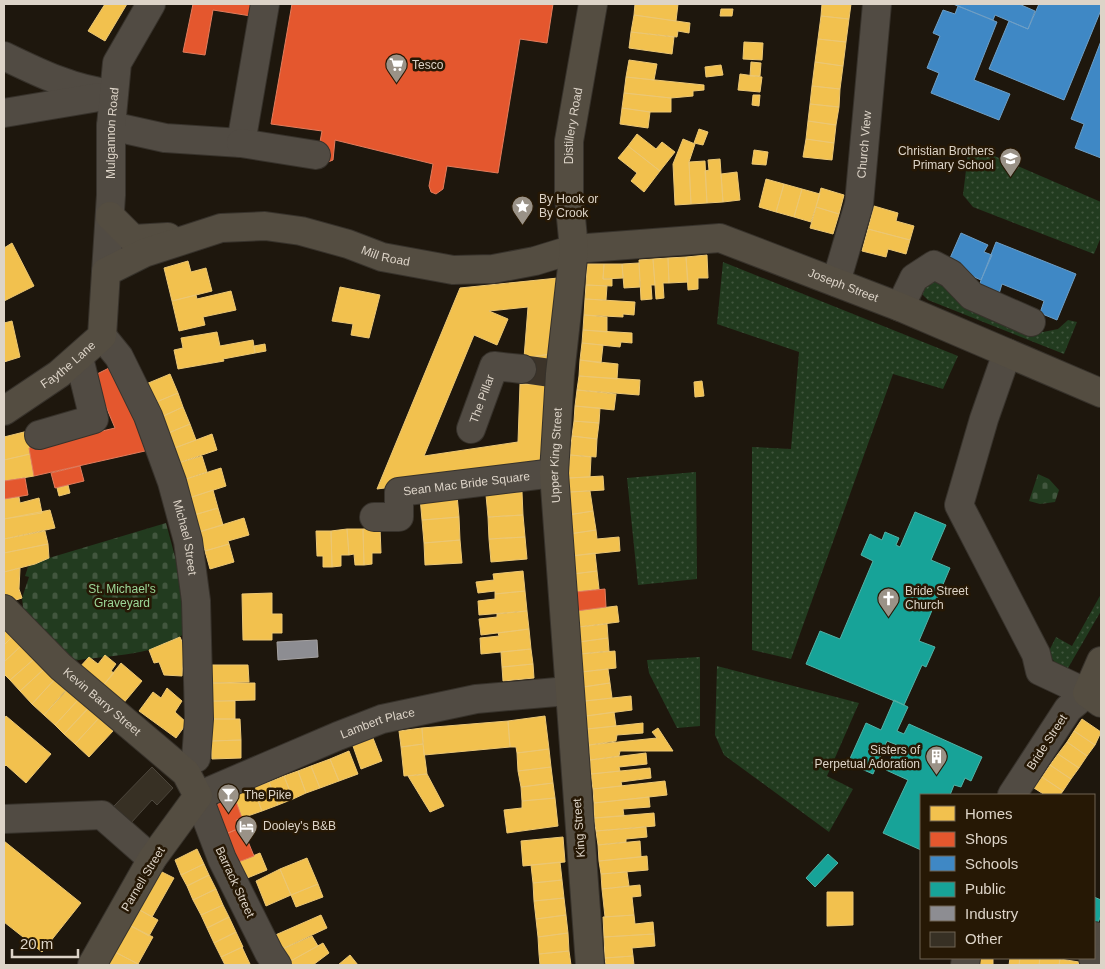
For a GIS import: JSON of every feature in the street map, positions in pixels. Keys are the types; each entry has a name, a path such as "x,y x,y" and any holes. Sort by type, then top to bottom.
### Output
{"main road":[{"name":"Distillery Road","path":"574,249 569,197 569,141 593,4"},
{"name":"Mill Road","path":"110,216 133,239 153,240 221,228 265,226 302,231 348,244 382,257 453,270 493,269 535,261 574,249"},
{"name":"Mill Road","path":"106,272 144,253 199,233"},
{"name":"Joseph Street","path":"574,249 720,238 900,307 1101,393"},
{"name":"Upper King Street","path":"568,691 554,473 555,374 574,249"},
{"name":"Faythe Lane","path":"4,411 59,374 102,336 106,272"},
{"name":"Kevin Barry Street","path":"4,609 61,667 186,773 198,796"},
{"path":"1094,698 1101,661"},
{"name":"King Street","path":"568,691 590,965"},
{"name":"Parnell Street","path":"92,965 152,859 198,796"}],"street":[{"name":"Mulgannon Road","path":"106,272 110,216 111,126 117,63 151,4"},
{"path":"241,143 265,4"},
{"name":"Church View","path":"836,282 859,204 877,4"},
{"path":"4,56 38,73 89,92 113,94"},
{"path":"4,112 113,94"},
{"path":"111,126 165,138 241,143 316,155"},
{"path":"900,307 914,278 934,265 951,274 972,296 1031,322"},
{"name":"Michael Street","path":"102,336 119,357 148,416 172,482 188,541 196,601 199,719 196,758"},
{"path":"1007,352 984,419 959,505 1036,654 1040,671 1094,698"},
{"path":"39,435 94,419 79,358"},
{"name":"The Pillar","path":"471,429 494,366 522,369"},
{"name":"Sean Mac Bride Square","path":"374,517 399,517 398,492 554,473"},
{"name":"Lambert Place","path":"198,796 382,719 476,699 568,691"},
{"name":"Bride Street","path":"1013,794 1068,709 1094,698"},
{"name":"Barrack Street","path":"198,796 222,859 268,953 278,965"},
{"path":"4,819 102,815 152,859"}],"green space":[{"path":"969,145 1101,202 1101,237 1094,254 973,207 963,195"},
{"path":"723,262 958,356 943,389 893,374 791,659 752,650 752,447 791,449 799,352 717,324"},
{"path":"934,273 970,305 1043,332 1058,329 1068,320 1077,322 1064,354 928,300 917,289"},
{"path":"696,472 697,579 638,585 627,478"},
{"path":"1038,474 1049,479 1059,490 1055,502 1040,504 1029,501"},
{"name":"St. Michael's Graveyard","path":"166,523 185,594 184,634 171,642 141,652 63,663 24,617 22,598 29,577 25,576 28,567 49,558"},
{"path":"1101,594 1101,611 1064,675 1048,653 1056,637 1072,646"},
{"path":"700,657 700,726 677,728 649,673 647,660"},
{"path":"717,666 859,703 827,776 853,789 829,832 724,755 715,735"}],"building: Homes":[{"path":"105,4 127,4 105,41 88,31"},
{"path":"635,4 678,4 676,21 634,15"},
{"path":"822,4 851,4 849,19 821,16"},
{"path":"721,9 733,9 732,16 720,16"},
{"path":"634,15 690,23 689,33 678,31 677,37 631,32"},
{"path":"821,16 849,19 846,42 818,39"},
{"path":"631,32 674,37 672,54 629,48"},
{"path":"818,39 846,42 843,66 815,62"},
{"path":"744,42 763,43 762,60 743,59"},
{"path":"629,60 657,64 654,80 626,77"},
{"path":"751,62 761,63 760,76 750,76"},
{"path":"815,62 843,66 840,89 812,86"},
{"path":"721,65 723,75 706,77 705,67"},
{"path":"740,74 762,77 760,92 738,90"},
{"path":"626,77 704,85 704,90 693,91 693,96 671,98 624,93"},
{"path":"812,86 840,89 839,107 810,104"},
{"path":"624,93 671,98 671,112 650,112 622,108"},
{"path":"753,95 760,95 759,106 752,105"},
{"path":"810,104 839,107 836,125 808,121"},
{"path":"622,108 650,112 648,128 620,124"},
{"path":"808,121 836,125 834,143 806,139"},
{"path":"699,129 708,132 703,145 694,143"},
{"path":"637,134 656,149 662,142 675,152 660,171 628,146"},
{"path":"683,139 695,144 689,162 691,204 675,205 673,164"},
{"path":"806,139 834,143 832,160 803,157"},
{"path":"628,146 660,171 644,192 631,181 637,173 618,158"},
{"path":"754,150 768,152 766,165 752,164"},
{"path":"720,159 723,202 707,203 705,171 709,170 708,160"},
{"path":"705,161 707,203 691,204 689,162"},
{"path":"737,172 740,200 723,202 721,174"},
{"path":"766,179 784,184 776,212 759,207"},
{"path":"784,184 802,189 794,217 776,212"},
{"path":"821,188 844,195 839,214 816,207"},
{"path":"802,189 820,194 811,222 794,217"},
{"path":"874,206 898,213 896,221 914,226 910,240 868,229"},
{"path":"816,207 839,214 833,234 810,228"},
{"path":"868,229 910,240 906,254 888,249 886,257 862,251"},
{"path":"12,243 34,286 4,301 4,248"},
{"path":"707,255 708,278 698,278 698,289 688,290 686,257"},
{"path":"686,257 688,282 669,283 668,258"},
{"path":"668,258 669,283 663,283 664,298 656,299 653,259"},
{"path":"653,259 655,285 651,285 652,299 641,300 639,260"},
{"path":"188,261 191,272 206,268 212,291 172,301 164,268"},
{"path":"639,263 640,287 624,288 622,264"},
{"path":"587,264 604,264 603,279 612,279 612,286 586,285"},
{"path":"604,264 622,264 623,278 603,279"},
{"path":"558,278 551,354 524,358 528,307 489,311 508,319 497,345 474,335 424,456 518,442 520,384 549,384 541,468 377,489 460,288"},
{"path":"586,285 607,286 606,300 585,299"},
{"path":"340,287 380,295 369,338 351,335 353,324 332,321"},
{"path":"231,291 236,310 203,317 205,325 179,331 172,301 196,295 197,299"},
{"path":"585,299 635,302 634,315 623,314 623,317 584,315"},
{"path":"584,315 607,317 607,332 583,330"},
{"path":"12,321 20,357 4,362 4,323"},
{"path":"583,330 632,333 632,343 621,342 620,347 582,343"},
{"path":"217,332 220,346 253,340 255,353 223,359 224,361 178,369 174,350 183,348 181,338"},
{"path":"582,343 603,345 601,363 580,360"},
{"path":"265,344 266,351 255,353 254,346"},
{"path":"551,354 549,384 520,384 524,358"},
{"path":"580,360 618,364 617,379 579,376"},
{"path":"170,374 178,393 154,403 146,384"},
{"path":"579,376 640,380 639,395 577,390"},
{"path":"702,381 704,396 695,397 694,382"},
{"path":"577,390 616,394 614,410 575,406"},
{"path":"178,393 183,407 159,418 154,403"},
{"path":"575,406 600,408 599,423 574,421"},
{"path":"183,407 190,424 166,434 159,418"},
{"path":"574,421 599,423 597,439 572,436"},
{"path":"190,424 196,440 172,449 166,434"},
{"path":"28,431 30,454 4,460 4,437"},
{"path":"212,434 217,450 178,463 172,449"},
{"path":"572,436 597,439 596,457 570,455"},
{"path":"30,454 34,476 4,481 4,460"},
{"path":"570,455 591,457 590,477 568,478"},
{"path":"202,456 207,472 183,480 178,463"},
{"path":"221,468 226,486 189,498 183,480"},
{"path":"603,476 604,490 569,492 568,478"},
{"path":"68,485 70,493 59,496 57,488"},
{"path":"213,490 218,508 194,515 189,498"},
{"path":"590,491 593,511 568,515 569,492"},
{"path":"522,492 523,515 488,517 486,495"},
{"path":"457,495 459,517 422,520 420,497"},
{"path":"19,497 20,503 39,498 42,513 4,519 4,499"},
{"path":"218,508 223,525 199,532 194,515"},
{"path":"50,510 55,528 4,539 4,519"},
{"path":"593,511 596,530 569,534 568,515"},
{"path":"523,515 525,537 489,539 488,517"},
{"path":"459,517 460,540 424,543 422,520"},
{"path":"244,518 249,535 228,541 229,544 205,551 199,532"},
{"path":"380,528 381,553 372,553 372,564 364,565 363,529"},
{"path":"347,529 363,529 364,565 355,565 354,554 349,555"},
{"path":"347,529 349,555 341,555 341,566 332,567 331,531"},
{"path":"596,530 597,539 619,537 620,551 571,556 569,534"},
{"path":"45,531 48,544 4,553 4,539"},
{"path":"316,531 331,531 332,567 323,567 323,556 317,556"},
{"path":"525,537 527,559 491,562 489,539"},
{"path":"460,540 462,563 425,565 424,543"},
{"path":"48,544 49,558 35,564 4,572 4,553"},
{"path":"229,544 234,562 210,569 205,551"},
{"path":"595,553 597,571 573,574 571,556"},
{"path":"20,568 19,589 22,598 4,604 4,572"},
{"path":"523,571 525,591 495,594 495,591 478,593 476,582 494,580 493,574"},
{"path":"597,571 599,589 575,592 573,574"},
{"path":"525,591 527,611 479,615 478,601 495,599 495,594"},
{"path":"272,593 272,614 282,614 282,633 272,633 272,640 243,640 242,594"},
{"path":"617,606 619,622 578,627 576,611"},
{"path":"527,611 529,629 481,635 479,619 497,617 497,614"},
{"path":"607,624 608,638 579,642 578,627"},
{"path":"4,627 12,637 4,645"},
{"path":"529,629 531,649 481,654 480,638 499,636 498,633"},
{"path":"12,637 21,646 4,662 4,645"},
{"path":"180,637 184,646 182,676 164,675 159,662 154,663 149,650"},
{"path":"608,638 609,651 580,654 579,642"},
{"path":"22,645 34,659 10,680 4,674 4,662"},
{"path":"531,649 533,664 502,667 501,652"},
{"path":"615,651 616,668 581,672 580,654"},
{"path":"105,655 116,664 111,671 114,673 101,688 78,669 89,657 98,664"},
{"path":"34,659 44,669 20,691 10,680"},
{"path":"121,663 142,681 122,705 101,688"},
{"path":"533,664 534,678 503,681 502,667"},
{"path":"211,665 248,665 249,682 211,683"},
{"path":"44,669 55,679 32,704 20,691"},
{"path":"608,669 610,683 583,687 581,672"},
{"path":"55,679 66,690 44,715 32,704"},
{"path":"211,683 255,683 255,700 211,701"},
{"path":"610,683 612,698 585,701 583,687"},
{"path":"167,688 182,701 175,712 187,723 176,738 139,711 153,692 161,698"},
{"path":"67,690 78,700 55,725 44,715"},
{"path":"631,696 632,710 586,716 585,701"},
{"path":"78,700 88,709 64,734 55,725"},
{"path":"211,701 235,701 235,719 211,719"},
{"path":"88,708 99,718 75,744 64,734"},
{"path":"614,712 616,726 587,729 586,716"},
{"path":"6,716 51,754 26,783 6,765 4,767 4,719"},
{"path":"545,716 549,749 517,753 516,747 510,747 508,721"},
{"path":"99,718 113,731 89,757 75,744"},
{"path":"211,719 240,719 241,740 211,741"},
{"path":"1082,719 1101,732 1095,745 1074,731"},
{"path":"508,721 510,747 424,755 422,728"},
{"path":"643,723 643,733 617,735 616,741 589,745 587,729"},
{"path":"422,728 423,744 401,747 399,731"},
{"path":"658,728 673,751 620,751 619,756 590,760 589,745 657,738 652,732"},
{"path":"1074,731 1095,745 1087,756 1067,742"},
{"path":"373,738 382,761 361,769 353,746"},
{"path":"241,740 241,758 212,759 211,741"},
{"path":"1067,742 1087,756 1079,768 1058,754"},
{"path":"423,744 427,774 404,776 401,747"},
{"path":"549,749 551,767 518,771 517,753"},
{"path":"349,751 358,774 339,781 330,759"},
{"path":"646,753 647,764 619,767 620,771 591,774 590,760"},
{"path":"1058,754 1079,768 1071,779 1050,765"},
{"path":"330,759 339,781 320,788 311,766"},
{"path":"1050,765 1071,779 1063,791 1042,777"},
{"path":"311,766 320,788 306,793 298,771"},
{"path":"551,767 553,783 521,787 518,771"},
{"path":"650,768 651,778 621,782 622,786 593,789 591,774"},
{"path":"298,771 306,793 293,799 284,776"},
{"path":"427,774 444,806 430,812 408,776"},
{"path":"284,776 293,799 278,805 269,782"},
{"path":"1042,777 1063,791 1061,794 1043,794 1034,788"},
{"path":"665,781 667,795 594,803 593,789"},
{"path":"269,782 278,805 262,811 253,788"},
{"path":"553,783 555,798 522,801 521,787"},
{"path":"253,788 262,811 242,818 234,796"},
{"path":"649,797 650,807 623,809 624,816 594,818 594,803"},
{"path":"555,798 558,826 507,833 504,810 522,808 522,801"},
{"path":"654,813 655,826 596,831 594,818"},
{"path":"646,827 647,837 626,839 626,842 598,845 596,831"},
{"path":"563,837 565,862 523,866 521,841"},
{"path":"4,841 81,903 42,952 4,922"},
{"path":"640,841 641,857 599,861 598,845"},
{"path":"197,849 204,864 181,875 175,860"},
{"path":"260,853 267,870 240,881 233,864"},
{"path":"647,856 648,870 601,874 599,861"},
{"path":"307,858 318,884 291,895 280,869"},
{"path":"560,862 562,880 533,883 531,865"},
{"path":"204,864 209,875 187,886 181,875"},
{"path":"280,869 291,895 266,906 256,881"},
{"path":"160,871 174,878 152,917 138,909"},
{"path":"627,872 629,886 602,889 601,874"},
{"path":"209,875 216,889 193,900 187,886"},
{"path":"562,880 564,898 534,901 533,883"},
{"path":"318,884 323,897 296,907 291,895"},
{"path":"640,885 641,896 632,897 634,915 605,917 602,889"},
{"path":"216,889 223,905 201,915 193,900"},
{"path":"827,892 853,892 853,925 827,926"},
{"path":"564,898 566,915 536,919 534,901"},
{"path":"223,905 229,917 207,928 201,915"},
{"path":"138,909 158,920 149,936 129,925"},
{"path":"321,915 327,928 280,950 273,936"},
{"path":"566,915 568,933 538,937 536,919"},
{"path":"634,915 635,924 653,922 654,934 604,937 603,917"},
{"path":"229,917 236,932 214,943 207,928"},
{"path":"129,925 153,937 138,964 115,952"},
{"path":"236,932 243,947 221,957 214,943"},
{"path":"568,933 569,951 539,954 538,937"},
{"path":"654,934 655,946 632,948 633,956 605,958 604,937"},
{"path":"312,936 318,946 287,963 280,950"},
{"path":"323,943 329,953 313,965 289,965 287,963"},
{"path":"242,947 250,964 225,965 221,957"},
{"path":"569,951 571,965 540,965 539,954"},
{"path":"115,952 140,965 108,965"},
{"path":"350,955 358,965 338,965"},
{"path":"633,956 634,965 606,965 605,958"},
{"path":"969,959 993,959 993,965 969,965"},
{"path":"1010,959 1020,959 1019,965 1009,965"},
{"path":"1020,959 1040,959 1039,965 1019,965"},
{"path":"1040,959 1060,959 1059,965 1039,965"},
{"path":"1060,959 1079,962 1078,965 1059,965"}],"building: Shops":[{"path":"193,4 253,4 251,16 213,10 205,55 183,52"},
{"name":"Tesco","path":"292,4 553,4 547,43 520,39 498,173 447,166 443,189 436,194 431,192 429,186 433,164 335,140 333,160 323,164 317,158 322,131 271,124"},
{"path":"109,368 134,412 145,451 34,476 29,448 115,428 93,376"},
{"path":"80,466 84,481 55,488 51,473"},
{"path":"25,478 28,495 4,499 4,481"},
{"path":"605,589 606,607 576,611 575,592"},
{"path":"234,796 242,818 236,820 240,828 221,836 212,812 219,803"},
{"path":"242,827 254,856 233,864 221,836"}],"building: Schools":[{"path":"953,4 1019,4 1035,11 1028,29 995,15 993,20"},
{"path":"1039,4 1101,4 1101,10 1064,100 989,69 1009,21 1028,29"},
{"path":"958,6 997,22 974,80 1010,94 999,120 931,93 939,73 927,68 940,36 933,33 943,10 955,14"},
{"path":"1101,41 1101,158 1075,148 1084,124 1071,119"},
{"path":"961,233 988,245 984,252 992,255 981,280 947,265"},
{"path":"996,242 1076,274 1057,320 1040,313 1044,301 1002,284 998,297 978,288"}],"building: Public":[{"name":"Bride Street Church","path":"915,512 946,525 931,560 950,568 919,641 935,647 926,667 922,665 904,705 806,664 820,631 840,639 873,561 861,555 870,534 882,540 885,532 899,538 896,545 900,547"},
{"name":"Sisters of Perpetual Adoration","path":"894,700 908,707 897,731 904,734 909,724 982,757 971,781 965,778 961,787 954,785 950,794 920,794 920,850 883,833 908,780 886,770 897,745 887,741 873,774 848,763 866,723 881,730"},
{"path":"828,854 838,863 815,887 806,878"},
{"path":"1095,897 1101,900 1101,915 1096,928"}],"building: Industry":[{"path":"317,640 318,657 278,660 277,642"}],"building: Other":[{"path":"152,767 173,788 157,805 152,800 131,823 114,806"}],"tunnel":[{"path":"522,369 550,373"}],"place":[{"name":"Tesco","path":"396,84"},
{"name":"Christian Brothers Primary School","path":"1010,177"},
{"name":"By Hook or By Crook","path":"523,225"},
{"name":"Bride Street Church","path":"889,617"},
{"name":"Sisters of Perpetual Adoration","path":"936,776"},
{"name":"The Pike","path":"228,814"},
{"name":"Dooley's B&B","path":"247,845"}]}
